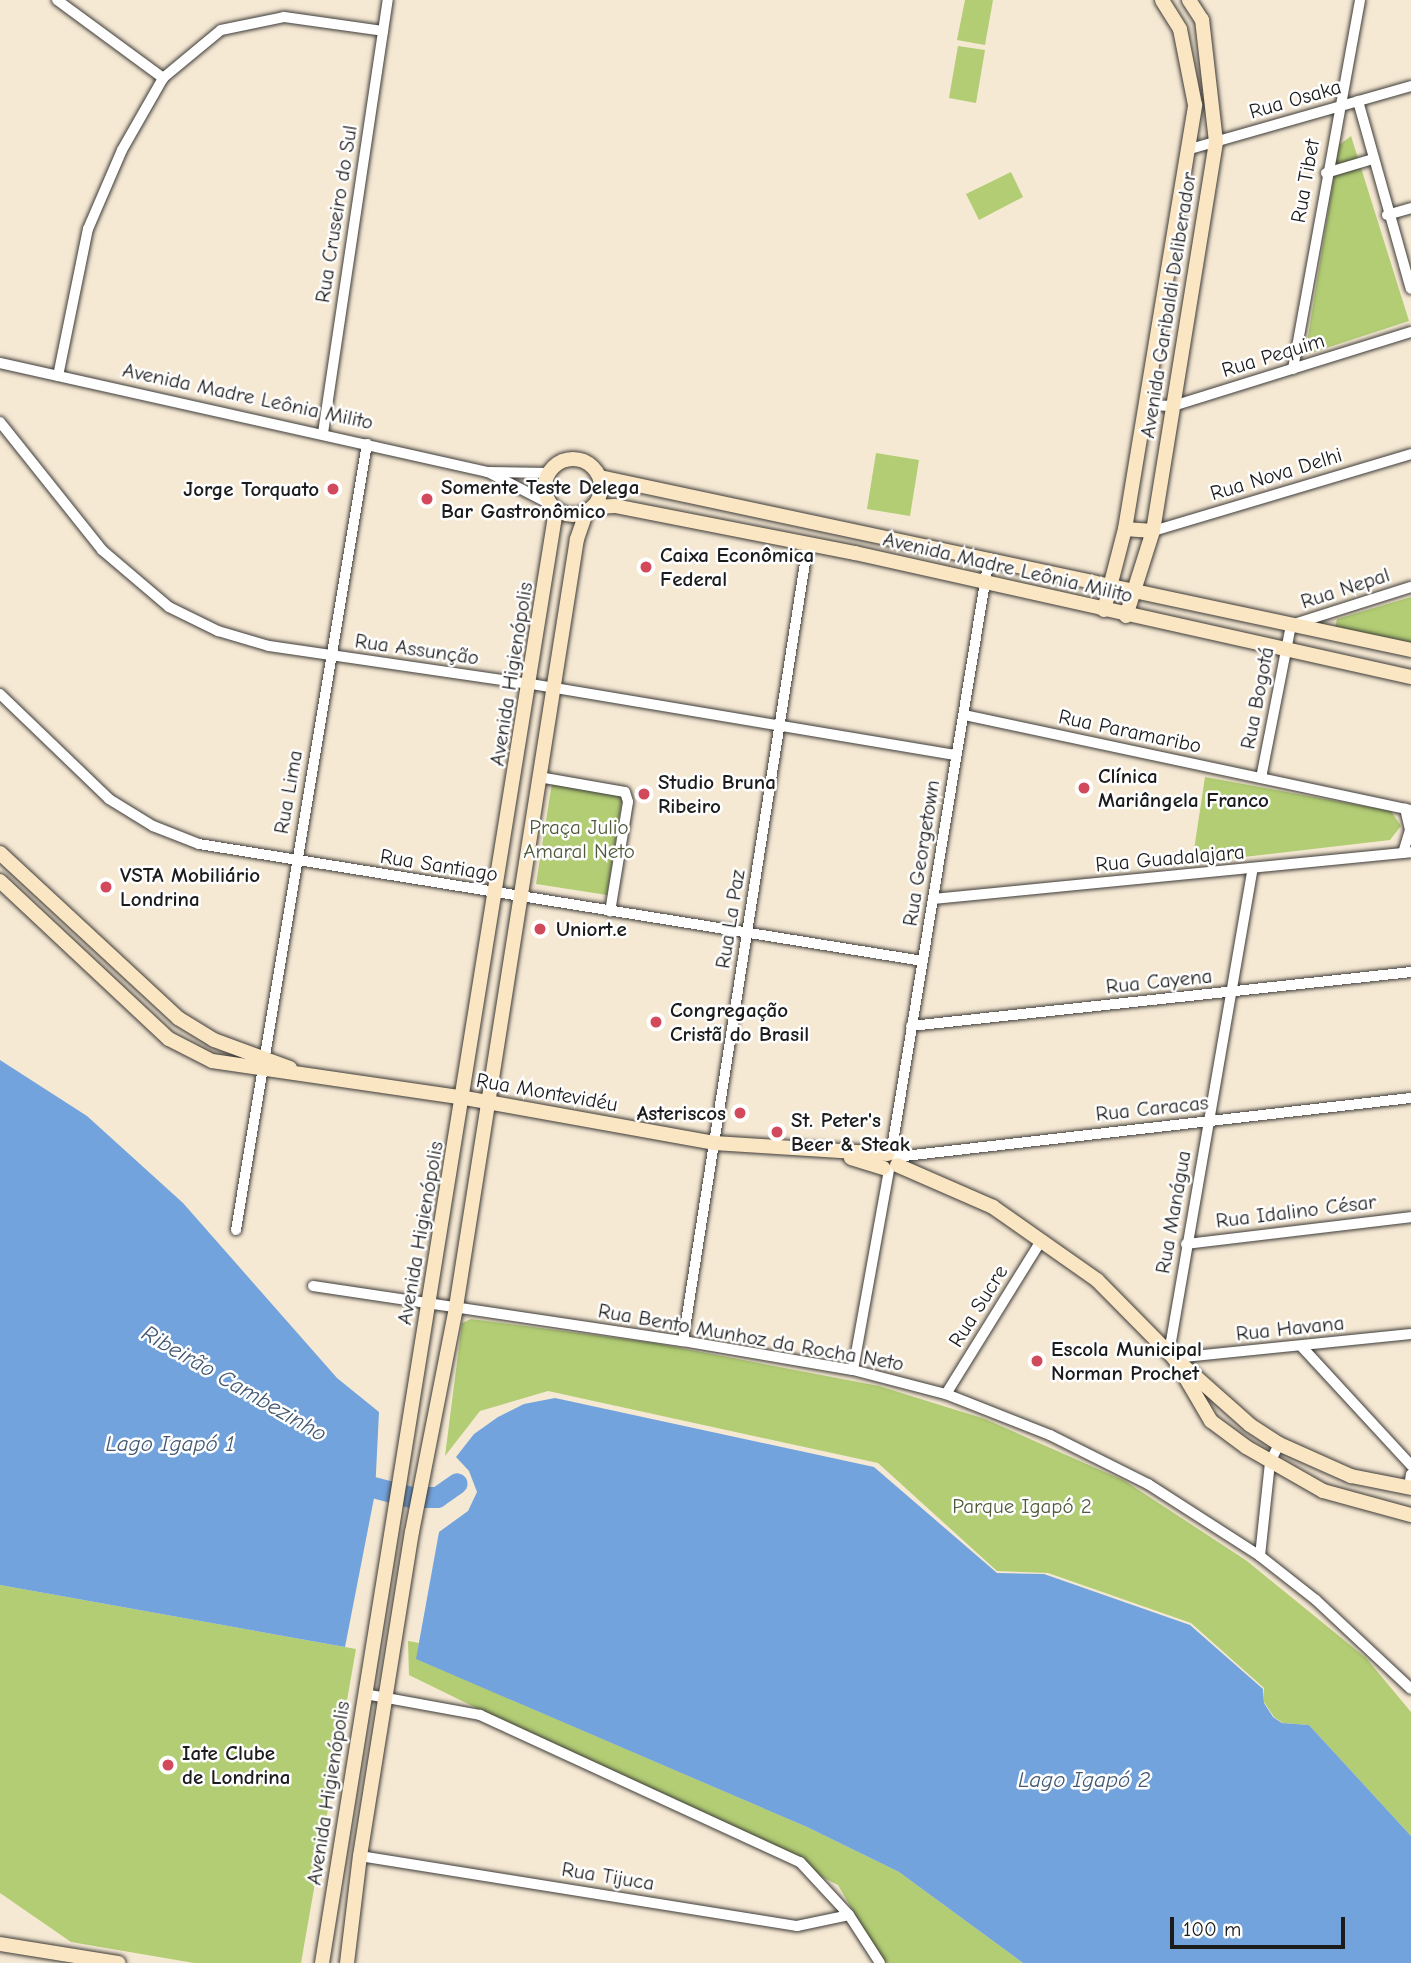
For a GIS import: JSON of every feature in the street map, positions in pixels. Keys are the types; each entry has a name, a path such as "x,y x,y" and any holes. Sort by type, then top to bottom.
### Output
{"main road":[{"name":"Avenida Garibaldi Deliberador","path":"1104,610 1112,589 1125,529 1190,149 1195,105 1180,29 1162,0"},
{"name":"Avenida Garibaldi Deliberador","path":"1126,616 1153,531 1216,142 1202,20 1189,0"},
{"path":"571,459 588,463 600,477 601,493 590,510 570,516 553,507 545,489 549,473 571,459"},
{"name":"Avenida Madre Leônia Milito","path":"600,477 989,558 1135,594 1411,650"},
{"name":"Avenida Madre Leônia Milito","path":"590,510 615,506 808,544 1411,677"},
{"name":"Avenida Higienópolis","path":"322,1963 531,684 553,507"},
{"name":"Avenida Higienópolis","path":"347,1963 360,1856 456,1307 553,688 578,539 590,510"},
{"path":"1125,529 1153,531"},
{"path":"2,860 142,988 214,1040 263,1064"},
{"path":"0,881 169,1039 207,1059 263,1064"},
{"path":"207,1059 214,1052 214,1040"},
{"name":"Rua Montevidéu","path":"263,1064 714,1143 891,1161 993,1207 1097,1280 1171,1356 1211,1421 1270,1462 1343,1499 1411,1515"},
{"path":"1171,1356 1250,1425 1279,1444 1351,1476 1410,1483"},
{"path":"0,1944 118,1963"}],"street":[{"path":"57,0 163,78"},
{"name":"Rua Cruseiro do Sul","path":"323,433 388,0"},
{"name":"Rua Tibet","path":"1293,369 1338,106 1360,0"},
{"path":"58,376 88,229 122,150 163,78 221,30 284,17 383,31"},
{"name":"Rua Osaka","path":"1190,149 1411,86"},
{"path":"1358,101 1387,215 1411,289"},
{"path":"1326,173 1373,159"},
{"path":"1387,215 1411,208"},
{"name":"Rua Pequim","path":"1146,405 1173,406 1411,332"},
{"name":"Avenida Madre Leônia Milito","path":"0,363 323,433 487,472 549,473"},
{"name":"Rua Assunção","path":"0,422 102,550 169,607 218,631 269,646 531,684 956,755"},
{"name":"Rua Lima","path":"236,1230 367,444"},
{"name":"Rua Nova Delhi","path":"1153,531 1411,454"},
{"name":"Avenida Madre Leônia Milito","path":"487,472 553,507"},
{"name":"Rua La Paz","path":"683,1341 808,544"},
{"name":"Rua Georgetown","path":"853,1370 891,1161 964,715 983,581 989,558"},
{"name":"Rua Nepal","path":"1291,625 1411,587"},
{"name":"Rua Bogotá","path":"1261,778 1291,625"},
{"name":"Rua Santiago","path":"0,694 109,799 153,826 199,844 296,862 923,961"},
{"name":"Rua Paramaribo","path":"964,715 1408,809"},
{"path":"539,777 625,792 628,802 610,912"},
{"path":"1407,853 1408,809"},
{"name":"Rua Guadalajara","path":"933,899 1407,853"},
{"name":"Rua Manágua","path":"1171,1356 1186,1244 1252,870"},
{"name":"Rua Cayena","path":"911,1026 1411,972"},
{"name":"Rua Caracas","path":"891,1161 1411,1098"},
{"name":"Rua Idalino César","path":"1186,1244 1411,1217"},
{"name":"Rua Sucre","path":"946,1394 1042,1239"},
{"path":"313,1286 430,1302"},
{"name":"Rua Bento Munhoz da Rocha Neto","path":"430,1302 853,1370 946,1394 1050,1436 1149,1485 1260,1556 1316,1600 1411,1689"},
{"name":"Rua Havana","path":"1171,1356 1411,1334"},
{"path":"1302,1346 1411,1465"},
{"path":"1260,1556 1270,1462 1279,1444"},
{"path":"365,1694 480,1715 743,1833 800,1862 849,1915 880,1963"},
{"name":"Rua Tijuca","path":"360,1856 797,1926 849,1915"}],"green space":[{"path":"965,0 993,0 985,45 957,40"},
{"path":"958,46 985,50 976,103 949,98"},
{"path":"1351,136 1409,321 1305,355 1339,145"},
{"path":"1011,172 1023,197 979,220 966,194"},
{"path":"876,453 919,460 910,516 867,509"},
{"path":"1411,597 1411,645 1335,628 1337,619"},
{"path":"1205,777 1391,811 1401,826 1390,840 1192,863"},
{"name":"Praça Julio Amaral Neto","path":"552,783 623,795 607,895 536,884"},
{"name":"Parque Igapó 2","path":"471,1319 654,1343 879,1386 985,1419 1125,1481 1247,1561 1366,1658 1411,1712 1411,1836 1309,1725 1283,1723 1274,1717 1264,1702 1264,1688 1191,1623 1048,1573 997,1571 878,1463 548,1391 480,1411 445,1456 462,1323"},
{"name":"Iate Clube de Londrina","path":"0,1585 356,1649 301,1963 194,1963 71,1942 0,1893"},
{"path":"408,1641 419,1643 417,1659 807,1827 899,1872 1023,1963 883,1963 838,1885 409,1675"}],"water":[{"name":"Lago Igapó 1","path":"0,1060 87,1116 183,1203 337,1378 379,1412 375,1493 345,1647 0,1585"},
{"name":"Lago Igapó 2","path":"555,1398 874,1467 997,1573 1044,1574 1190,1625 1263,1689 1264,1703 1273,1717 1282,1723 1309,1725 1411,1836 1411,1963 1023,1963 899,1872 807,1827 416,1659 439,1532 468,1511 477,1492 469,1471 456,1457 474,1434 498,1417 524,1404"}],"waterway":[{"name":"Ribeirão Cambezinho","path":"350,1481 411,1497 437,1497 457,1483"}],"place":[{"name":"Jorge Torquato","path":"333,489"},
{"name":"Somente Teste Delega Bar Gastronômico","path":"427,499"},
{"name":"Caixa Econômica Federal","path":"646,567"},
{"name":"Clínica Mariângela Franco","path":"1084,788"},
{"name":"Studio Bruna Ribeiro","path":"644,794"},
{"name":"VSTA Mobiliário Londrina","path":"106,887"},
{"name":"Uniort.e","path":"540,929"},
{"name":"Congregação Cristã do Brasil","path":"656,1022"},
{"name":"Asteriscos","path":"740,1113"},
{"name":"St. Peter's Beer & Steak","path":"777,1132"},
{"name":"Escola Municipal Norman Prochet","path":"1037,1361"},
{"name":"Iate Clube de Londrina","path":"168,1765"}]}
